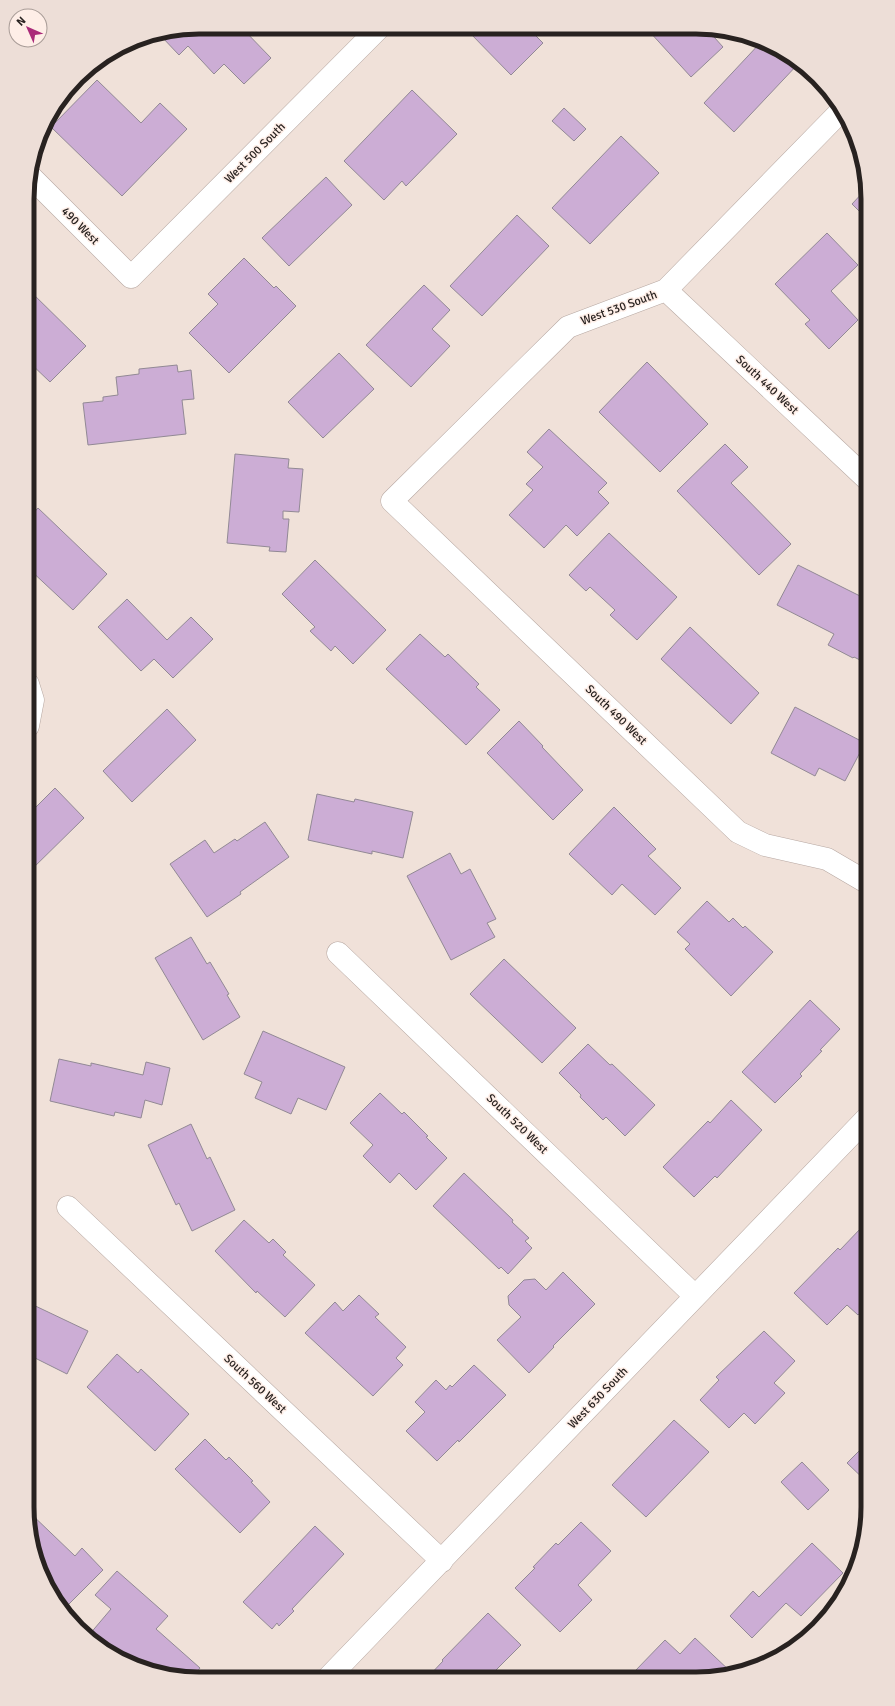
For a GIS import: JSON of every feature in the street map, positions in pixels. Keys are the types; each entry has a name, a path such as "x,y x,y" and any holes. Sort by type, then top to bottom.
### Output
{"street":[{"name":"West 500 South","path":"131,277 372,34"},
{"name":"West 530 South","path":"392,501 568,327 666,290 837,115"},
{"name":"490 West","path":"35,181 131,277"},
{"name":"South 440 West","path":"666,290 861,473"},
{"name":"South 490 West","path":"392,501 738,832 766,845 827,859 861,879"},
{"name":"South 520 West","path":"338,953 695,1296"},
{"name":"West 630 South","path":"334,1672 861,1124"},
{"name":"South 560 West","path":"68,1207 442,1561"}],"building":[{"path":"189,34 248,34 271,58 244,84 224,64 214,74 188,46 179,55 163,38"},
{"path":"471,34 534,34 543,43 511,75"},
{"path":"652,34 716,35 714,37 723,47 691,77"},
{"path":"757,46 778,56 795,67 734,132 704,103"},
{"path":"97,80 141,123 160,103 187,129 122,196 51,127"},
{"path":"412,90 457,134 406,186 402,181 384,200 344,161"},
{"path":"564,108 586,129 574,141 552,121"},
{"path":"621,136 659,173 590,244 552,208"},
{"path":"326,177 352,205 289,266 262,238"},
{"path":"861,194 861,213 852,204"},
{"path":"517,215 549,246 482,316 450,286"},
{"path":"827,233 858,265 831,291 858,320 829,349 805,324 810,320 775,284"},
{"path":"244,258 274,288 276,286 296,306 229,373 189,333 218,304 208,294"},
{"path":"424,285 450,310 432,329 450,346 411,387 366,345"},
{"path":"34,295 86,346 50,382 34,367"},
{"path":"339,353 374,389 323,438 288,402"},
{"path":"647,362 708,424 660,472 599,412"},
{"path":"177,365 178,372 191,370 194,399 182,400 186,434 88,445 83,403 103,401 103,397 118,395 116,377 139,374 139,369"},
{"path":"549,429 607,483 598,492 609,503 577,536 566,525 544,548 509,515 533,490 526,484 543,467 527,452"},
{"path":"725,444 748,467 731,483 791,544 759,575 677,491"},
{"path":"235,454 289,459 288,468 303,469 299,512 283,511 283,519 289,519 286,552 269,551 270,547 227,543"},
{"path":"38,508 107,574 73,610 34,574 34,512"},
{"path":"609,533 677,597 637,640 610,615 615,610 590,587 586,591 569,575"},
{"path":"315,560 386,630 353,664 335,646 331,651 310,631 315,627 282,594"},
{"path":"798,565 861,596 861,660 828,645 834,634 777,605"},
{"path":"127,599 167,640 191,617 213,639 173,678 154,659 141,671 98,627"},
{"path":"690,627 759,693 731,724 661,659"},
{"path":"420,634 445,657 448,654 479,684 476,687 500,710 466,745 386,669"},
{"path":"795,707 861,741 861,751 845,781 819,768 815,776 771,753"},
{"path":"167,709 196,740 132,802 103,771"},
{"path":"519,721 583,790 553,820 487,753"},
{"path":"55,788 84,818 34,867 34,809"},
{"path":"317,794 354,802 355,799 413,812 403,858 372,851 372,854 308,840"},
{"path":"614,807 656,849 648,856 681,888 655,915 622,884 612,895 569,854"},
{"path":"265,822 289,857 240,892 241,894 207,917 170,864 205,840 214,853 235,839 237,841"},
{"path":"450,853 461,874 470,869 496,919 487,923 495,937 451,960 407,876"},
{"path":"707,901 729,922 733,918 743,928 745,926 773,952 731,996 685,949 690,944 677,932"},
{"path":"191,937 207,964 210,962 229,994 227,995 240,1017 203,1040 155,958"},
{"path":"504,959 576,1028 542,1063 470,994"},
{"path":"810,1000 840,1029 800,1074 802,1076 775,1103 742,1072"},
{"path":"263,1031 345,1067 326,1110 298,1098 291,1114 255,1098 262,1082 244,1074"},
{"path":"588,1044 610,1065 612,1064 655,1105 625,1136 606,1117 603,1120 559,1073"},
{"path":"59,1059 91,1066 91,1063 143,1075 146,1062 170,1068 162,1105 145,1100 141,1118 115,1112 114,1116 50,1101"},
{"path":"380,1093 402,1114 404,1112 447,1158 416,1190 399,1173 390,1183 363,1156 373,1145 350,1123"},
{"path":"731,1100 762,1130 717,1178 715,1176 694,1197 663,1167 708,1121 710,1123"},
{"path":"191,1124 207,1159 210,1157 235,1210 192,1231 179,1203 176,1205 148,1145"},
{"path":"464,1173 513,1220 512,1222 529,1238 525,1241 532,1248 508,1274 501,1267 499,1269 433,1206"},
{"path":"244,1220 269,1243 273,1239 286,1252 283,1255 315,1285 285,1317 257,1291 256,1293 215,1251"},
{"path":"861,1228 861,1314 860,1313 858,1315 847,1305 827,1325 794,1293 838,1248 840,1250"},
{"path":"563,1272 595,1304 553,1346 554,1347 529,1373 497,1340 521,1317 509,1305 508,1296 524,1280 535,1279 546,1290"},
{"path":"359,1295 379,1314 375,1317 406,1347 396,1358 403,1365 373,1396 305,1333 335,1302 343,1311"},
{"path":"34,1305 88,1331 67,1374 34,1358"},
{"path":"764,1331 795,1361 774,1383 785,1393 755,1424 744,1413 729,1428 700,1400 719,1380 716,1377"},
{"path":"117,1354 138,1373 141,1369 189,1414 155,1451 87,1387"},
{"path":"474,1365 506,1395 459,1442 458,1440 437,1461 406,1431 425,1412 415,1402 436,1380 446,1390 450,1385 452,1387"},
{"path":"674,1420 709,1452 646,1517 612,1485"},
{"path":"205,1439 226,1460 229,1457 253,1481 251,1482 270,1502 240,1533 175,1469"},
{"path":"861,1449 861,1476 847,1463"},
{"path":"802,1462 829,1490 808,1510 781,1482"},
{"path":"34,1517 75,1556 82,1548 103,1570 67,1606 51,1580 43,1560 37,1539"},
{"path":"581,1522 611,1551 578,1585 592,1600 560,1632 515,1588 535,1568 533,1567 556,1543 558,1545"},
{"path":"315,1526 344,1554 292,1609 294,1611 279,1626 277,1623 272,1629 243,1602"},
{"path":"812,1543 843,1573 801,1616 786,1603 752,1638 730,1616 753,1591 759,1597"},
{"path":"117,1571 168,1616 156,1629 200,1668 197,1672 178,1671 146,1663 126,1655 99,1638 91,1632 111,1609 95,1595"},
{"path":"488,1613 521,1645 494,1672 433,1672 443,1661 442,1660"},
{"path":"695,1638 728,1669 706,1672 635,1671 665,1640 680,1654"}]}
